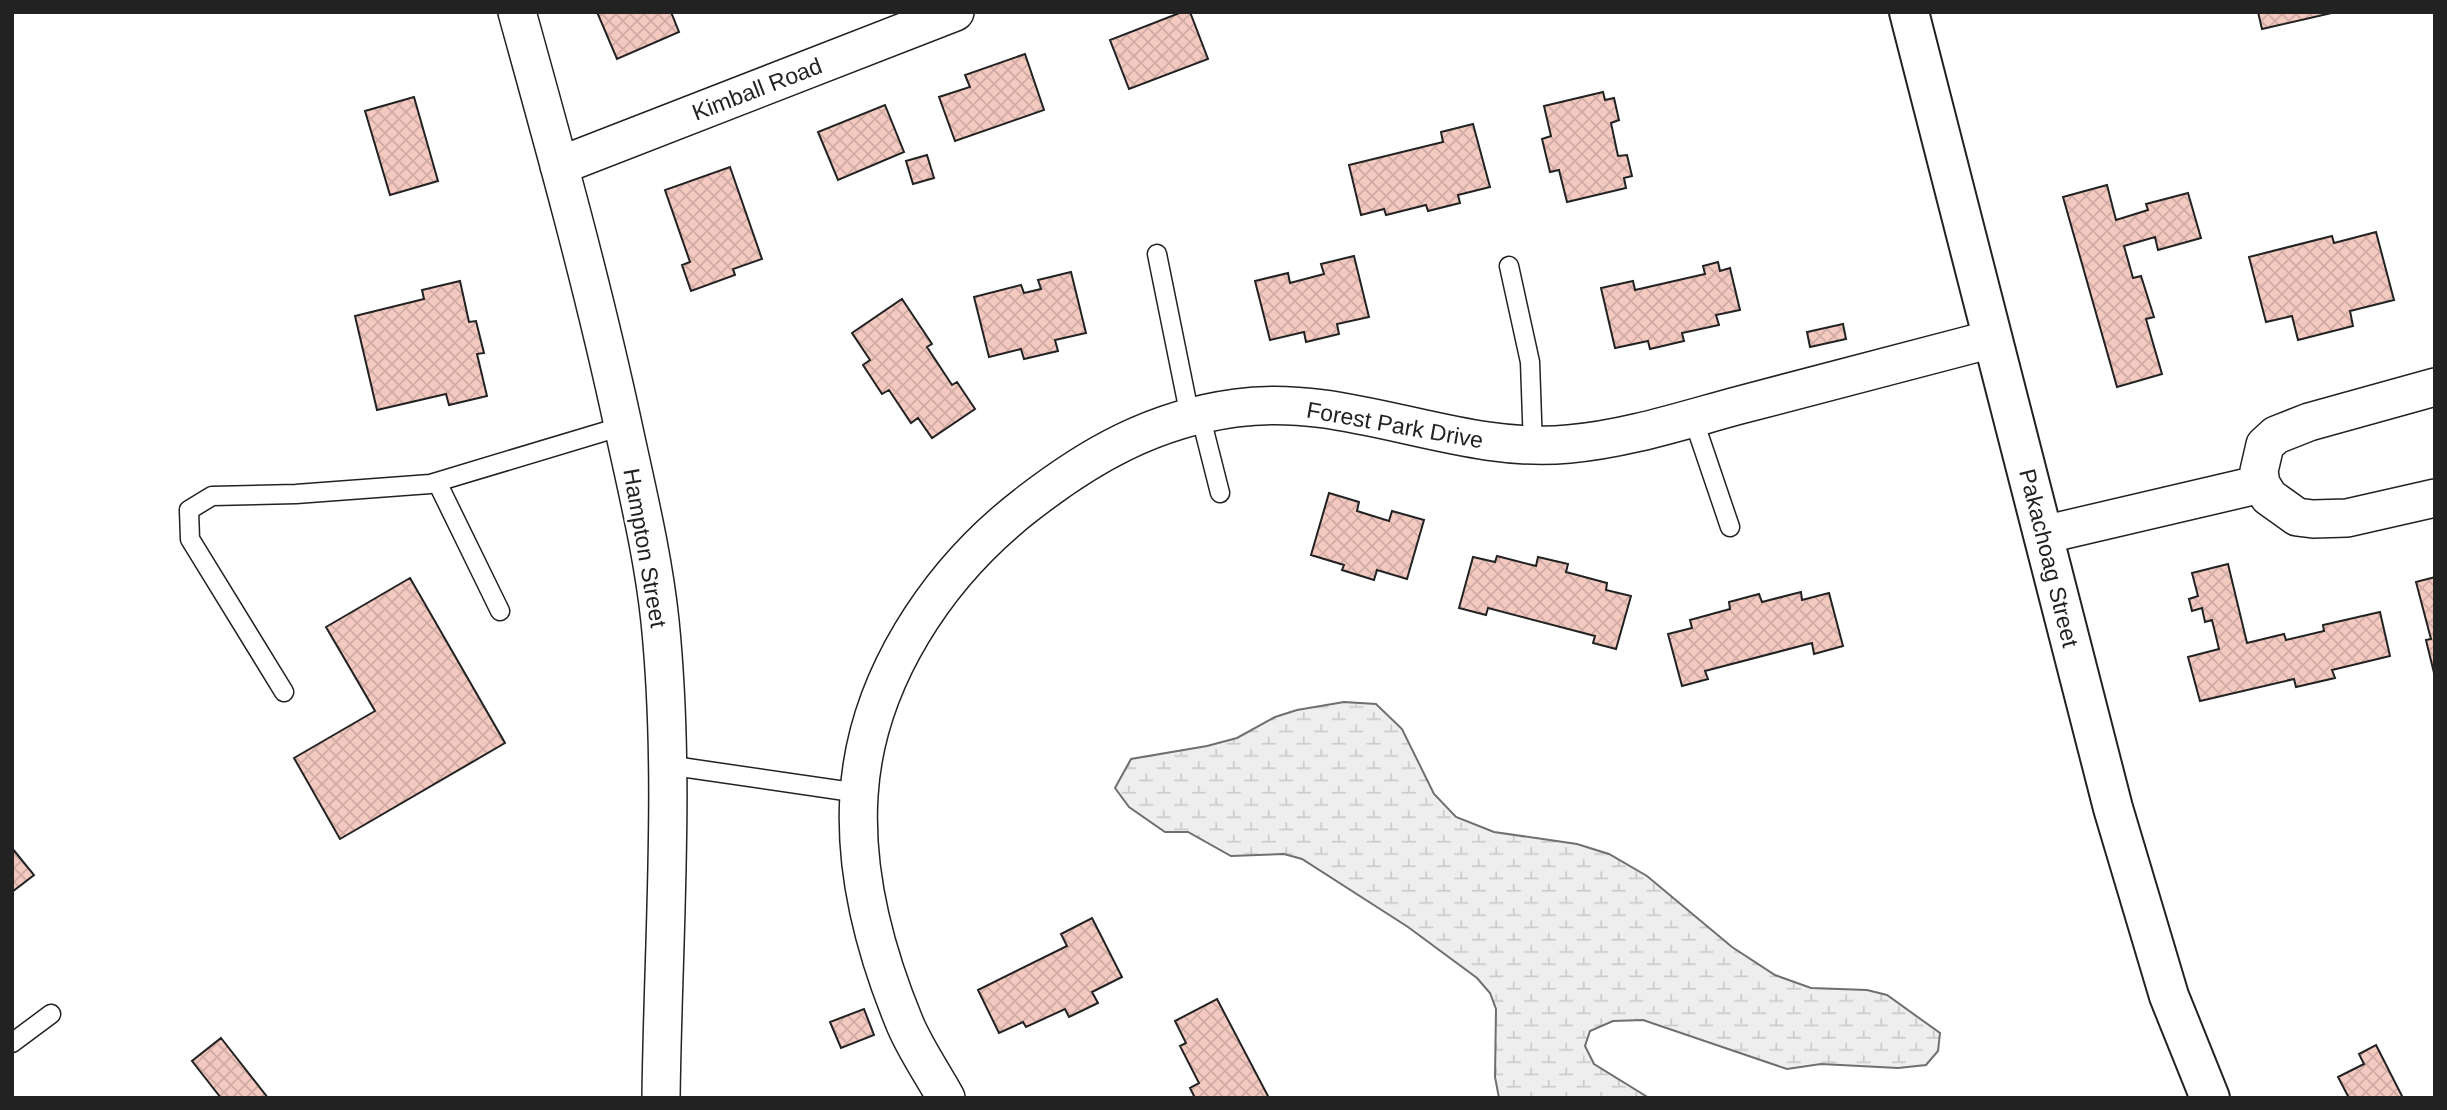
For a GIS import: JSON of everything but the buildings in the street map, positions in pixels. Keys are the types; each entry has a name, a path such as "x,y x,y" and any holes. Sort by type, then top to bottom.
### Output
{"street":[{"name":"Hampton Street","path":"517,12 578,232 649,550 659,619 665,678 667,765 661,1098"},
{"name":"Kimball Road","path":"559,166 955,12"},
{"name":"Pakachoag Street","path":"1909,12 2113,808 2169,996 2210,1098"},
{"name":"Forest Park Drive","path":"946,1098 906,1027 869,914 858,834 859,793 865,753 875,714 890,676 923,615 968,556 996,528 1063,476 1102,452 1143,432 1195,415 1242,407 1283,405 1366,415 1495,443 1533,447 1572,444 1639,432 1993,339"},
{"path":"2435,387 2309,422 2276,435 2265,445 2259,471 2261,484 2269,497 2297,517 2347,517 2435,498"},
{"path":"2043,535 2261,484"}],"lane":[{"path":"1157,254 1195,415 1220,493"},
{"path":"1509,266 1530,362 1533,447"},
{"path":"1693,418 1730,527"},
{"path":"284,692 190,539 189,510 212,496 296,494 437,482 623,426"},
{"path":"437,482 500,611"},
{"path":"667,765 859,793"},
{"path":"12,1044 51,1014"}],"green space":[{"path":"1344,702 1376,704 1402,729 1434,794 1456,817 1494,832 1577,844 1609,854 1647,876 1732,947 1775,975 1811,988 1867,990 1887,995 1940,1033 1938,1051 1926,1065 1898,1068 1821,1064 1787,1069 1643,1020 1613,1021 1590,1031 1585,1046 1594,1064 1649,1098 1499,1098 1495,1077 1496,1009 1490,993 1477,978 1408,927 1302,859 1284,854 1231,856 1188,832 1165,832 1129,807 1115,788 1131,759 1237,738 1275,717 1297,710"}]}
